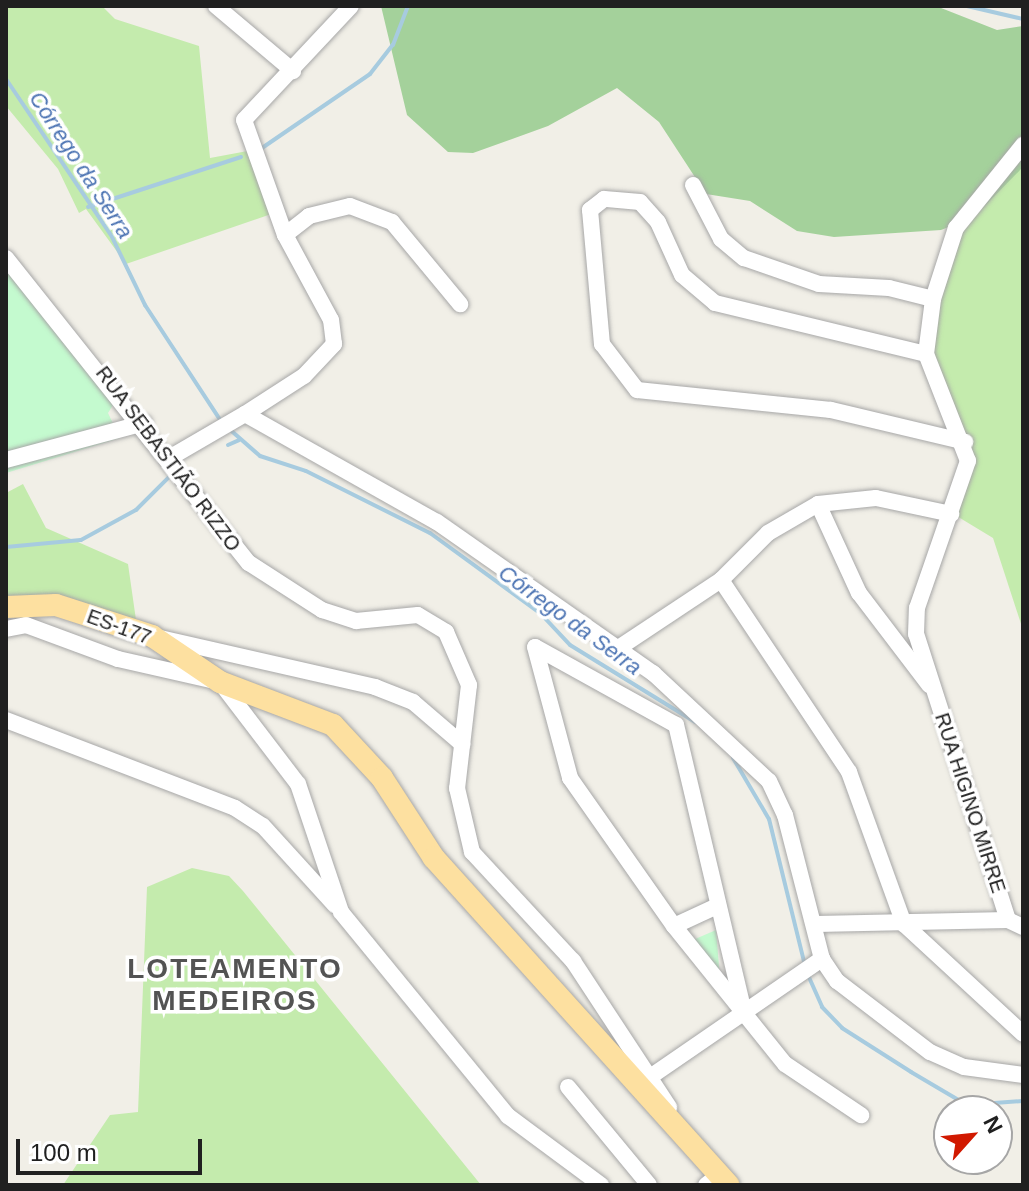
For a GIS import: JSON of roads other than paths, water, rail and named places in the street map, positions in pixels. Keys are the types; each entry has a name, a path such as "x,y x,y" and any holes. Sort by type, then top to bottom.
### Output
{"main road":[{"name":"ES-177","path":"6,607 56,605 152,636 220,682 293,706 356,744 434,858 649,1084 718,1182"}],"street":[{"path":"216,6 293,71"},
{"path":"171,457 304,376 334,344 331,320 285,235 243,128 249,111 293,71 351,6"},
{"path":"965,442 831,410 637,390 602,344 590,210 604,199 640,202 658,222 682,275 715,303 926,354 933,299 945,258 965,215 1023,145"},
{"path":"693,185 721,239 744,258 819,284 933,299"},
{"path":"285,235 330,208 367,209 416,243 460,304"},
{"name":"RUA SEBASTIÃO RIZZO","path":"6,258 171,457 228,541 274,584 356,621 418,615 446,632 464,661 467,726 457,788 472,852 573,961 649,1084"},
{"name":"RUA HIGINO MIRRE","path":"926,354 965,442 966,483 951,514 917,608 930,687 1016,924"},
{"path":"232,422 437,522 617,649 755,761 785,815 816,924 822,959 837,981 930,1052 964,1067 1023,1075"},
{"path":"6,460 144,423"},
{"path":"617,649 721,580 751,546 818,504 876,498 951,514"},
{"name":"RUA HIGINO MIRRE","path":"818,504 859,593 930,687"},
{"path":"721,580 849,772 904,924 1023,1034"},
{"path":"6,629 26,625 118,659 220,682 298,784 341,912"},
{"path":"152,636 375,687 413,702 462,744"},
{"path":"743,1008 676,725 535,647 570,778 674,926 785,1064 861,1115"},
{"path":"6,720 235,808 263,826 341,912 498,1106 558,1160 601,1185"},
{"path":"674,926 717,906"},
{"path":"816,924 1016,924"},
{"path":"649,1084 743,1008 822,959"},
{"path":"568,1087 649,1185"}],"waterway":[{"path":"262,148 370,74 393,45 408,6"},
{"path":"967,6 1023,19"},
{"path":"6,79 112,237 145,305 221,421"},
{"path":"88,207 241,157"},
{"name":"Córrego da Serra","path":"227,427 260,456 306,471 430,533 541,614 570,645 695,722"},
{"path":"228,445 239,440"},
{"path":"6,547 81,540 136,510 171,475"},
{"name":"Córrego da Serra","path":"733,758 769,819 805,966"},
{"name":"Córrego da Serra","path":"808,975 822,1007 842,1028 967,1105 1023,1101"}],"district":[{"name":"LOTEAMENTO MEDEIROS","path":"235,985"}]}
